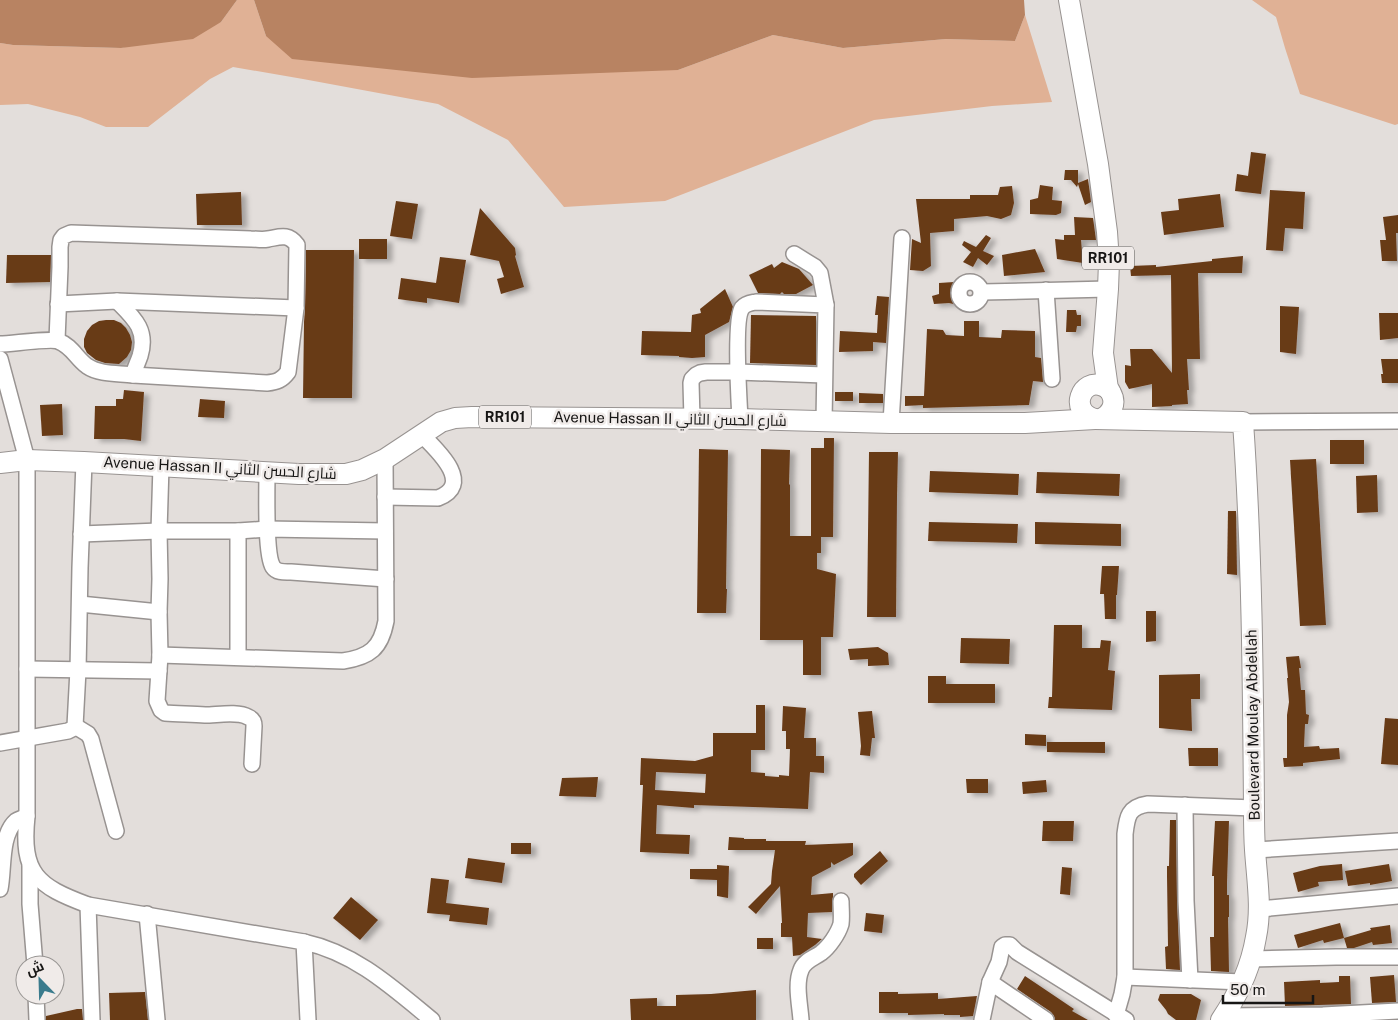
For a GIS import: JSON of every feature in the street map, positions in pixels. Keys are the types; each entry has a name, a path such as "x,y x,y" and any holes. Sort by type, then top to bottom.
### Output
{"main road":[{"name":"RR101","path":"1069,0 1098,164 1109,262 1103,353 1110,392 1114,400 1111,412 1098,419"},
{"name":"RR101","path":"1081,395 1103,353"},
{"name":"RR101","path":"1081,395 1090,386 1095,385 1104,386 1110,392"},
{"path":"1110,392 1150,421"},
{"name":"Avenue Hassan II شارع الحسن الثاني","path":"1025,423 1081,395"},
{"path":"1081,395 1080,407 1082,412 1098,419"},
{"name":"Avenue Hassan II شارع الحسن الثاني","path":"0,463 27,460 330,475 346,474 362,470 385,459 434,426 448,419 472,417 1025,423 1098,419 1243,422"},
{"name":"Boulevard Moulay Abdellah","path":"1222,1018 1242,982 1251,959 1260,909 1255,850 1248,497 1243,422"}],"street":[{"path":"0,344 56,340 69,346 75,355 88,367 98,372 276,382 284,378 288,372 296,308 297,244 293,239 280,236 266,239 251,239 71,233 64,236 60,246 56,340"},
{"path":"892,422 902,238"},
{"path":"794,254 815,267 820,273 826,305 824,421"},
{"path":"982,292 1108,289"},
{"path":"1046,290 1052,379"},
{"path":"58,304 117,302 296,308"},
{"path":"117,302 136,322 141,332 140,355 133,375"},
{"path":"740,419 738,372 739,316 743,307 756,302 826,305"},
{"path":"0,359 27,460 28,668 26,829 30,866 30,904 34,955"},
{"path":"692,419 691,383 692,379 700,373 738,372 824,375"},
{"path":"1243,422 1398,422"},
{"path":"385,497 438,498 445,495 452,488 453,476 450,466 422,434"},
{"path":"160,655 343,661 362,657 372,651 380,641 386,621 385,459"},
{"path":"0,743 68,731 75,726 84,462"},
{"path":"161,466 158,612 160,655 157,701 161,710 165,712 244,715 251,719 254,726 252,764"},
{"path":"267,472 267,529 270,559 276,570 386,579"},
{"path":"81,534 267,529 385,531"},
{"path":"238,531 238,657"},
{"path":"80,604 158,612"},
{"path":"28,668 159,671"},
{"path":"75,726 88,734 91,739 116,832"},
{"path":"1121,1017 1121,1001 1125,977 1125,834 1127,819 1133,809 1142,805 1254,808"},
{"path":"1185,805 1186,901 1190,980"},
{"path":"0,889 3,878 5,842 10,829 17,821 27,816"},
{"path":"1255,850 1398,841"},
{"path":"30,866 39,880 52,890 88,905 304,942 332,950 381,979 432,1020"},
{"path":"1260,909 1398,896"},
{"path":"801,1020 798,986 801,969 806,962 821,953 831,942 841,924 842,901"},
{"path":"88,905 92,1020"},
{"path":"147,914 157,1020"},
{"path":"304,942 308,1020"},
{"path":"982,1020 990,982 1001,957 1002,947 1005,945 1010,945 1017,952 1121,1017"},
{"path":"1251,959 1398,957"},
{"path":"1125,977 1242,982"},
{"path":"990,982 1046,1020"},
{"path":"36,1005 37,1020"},
{"path":"1222,1018 1335,1017 1398,1011"}],"shaded area":[{"path":"0,0 237,0 221,22 193,39 121,48 0,43"},
{"path":"237,0 254,0 266,36 678,70 773,35 843,48 946,39 1015,41 1025,15 1052,102 992,106 874,120 665,201 564,207 508,140 438,104 303,79 233,67 210,79 148,127 106,127 80,117 28,104 0,105 0,43 121,48 221,22"},
{"path":"254,0 1024,0 1025,15 1015,41 946,39 843,48 773,35 678,70 472,78 292,59 266,36"},
{"path":"1252,0 1398,0 1398,124 1395,125 1300,94 1276,17"}],"building":[{"path":"1251,152 1266,154 1261,194 1235,191 1237,174 1248,176"},
{"path":"1065,170 1078,170 1078,183 1088,179 1091,202 1085,205 1078,184 1077,187 1071,180 1064,180"},
{"path":"1040,185 1053,187 1052,200 1062,201 1061,213 1056,215 1030,214 1030,200 1038,198"},
{"path":"1012,186 1014,203 1011,215 1001,219 987,216 954,219 954,231 930,233 931,266 923,271 910,270 912,239 921,243 916,199 970,199 970,195 998,195 1000,187"},
{"path":"1270,190 1305,192 1303,229 1285,228 1283,251 1266,250"},
{"path":"241,192 242,225 197,225 196,194"},
{"path":"1220,194 1224,227 1164,235 1161,212 1179,210 1178,199"},
{"path":"396,201 418,204 412,239 390,236"},
{"path":"480,208 515,248 515,256 524,287 501,294 497,279 504,277 499,261 470,255"},
{"path":"1398,215 1398,233 1396,233 1397,261 1382,261 1380,240 1386,240 1383,217"},
{"path":"1074,217 1093,218 1096,240 1081,240 1083,263 1057,259 1055,239 1064,240 1064,235 1075,235"},
{"path":"986,235 991,238 983,251 994,256 987,265 978,258 973,267 963,262 971,252 962,245 964,241 976,247"},
{"path":"359,239 387,239 387,259 359,259"},
{"path":"1035,249 1045,272 1004,276 1002,255"},
{"path":"306,250 354,250 352,398 303,398"},
{"path":"7,255 51,255 50,282 6,283"},
{"path":"1243,256 1242,273 1198,273 1200,359 1187,359 1188,404 1152,407 1152,384 1129,389 1125,382 1125,365 1131,366 1130,349 1152,349 1172,373 1171,275 1131,276 1130,266 1156,265 1156,267"},
{"path":"440,257 466,260 459,303 427,298 427,303 398,299 401,278 436,283"},
{"path":"782,262 799,269 813,285 796,294 784,294 782,292 780,294 758,293 749,275 772,264 774,268"},
{"path":"954,282 953,293 957,295 958,305 949,303 934,304 932,296 939,294 939,283"},
{"path":"725,289 733,307 729,322 705,335 705,357 641,355 642,331 691,332 692,315 701,313 700,309"},
{"path":"877,296 889,297 886,343 873,342 873,351 839,352 840,331 877,333 878,315 875,315"},
{"path":"1280,306 1299,307 1296,354 1280,352"},
{"path":"1067,310 1076,310 1077,315 1081,315 1081,326 1077,326 1076,332 1066,332"},
{"path":"1379,313 1398,313 1398,338 1380,340"},
{"path":"751,315 816,316 816,365 750,363"},
{"path":"106,320 114,320 121,323 130,335 132,342 131,350 127,357 119,364 96,360 87,353 84,347 87,331 92,325"},
{"path":"964,321 979,321 979,337 1001,338 1002,330 1035,331 1035,357 1041,358 1043,382 1033,381 1029,405 923,408 923,405 905,406 905,396 924,396 927,329 943,330 946,335 964,336"},
{"path":"1381,359 1398,359 1398,383 1382,383"},
{"path":"124,390 144,392 141,441 94,439 95,406 116,406 116,399 123,399"},
{"path":"835,392 853,392 853,401 835,401"},
{"path":"859,393 883,394 883,403 859,403"},
{"path":"200,399 225,401 224,418 198,417"},
{"path":"62,404 63,435 42,436 40,405"},
{"path":"824,438 834,438 833,537 821,537 821,553 817,553 817,569 836,574 833,637 821,637 821,675 803,675 803,640 760,640 761,449 790,450 790,536 811,536 811,448 824,448"},
{"path":"1330,440 1364,440 1364,464 1330,464"},
{"path":"699,449 728,450 726,613 697,613"},
{"path":"869,452 898,452 896,617 867,617"},
{"path":"1316,459 1326,625 1300,626 1290,460"},
{"path":"930,471 1019,474 1018,495 929,492"},
{"path":"1037,472 1120,474 1119,496 1036,493"},
{"path":"1377,475 1378,512 1357,513 1356,476"},
{"path":"1228,511 1236,511 1237,575 1227,574"},
{"path":"929,522 1018,524 1017,543 928,541"},
{"path":"1035,522 1121,524 1121,546 1035,544"},
{"path":"1102,566 1119,566 1116,619 1105,619 1104,594 1100,594"},
{"path":"1146,611 1156,611 1156,641 1146,642"},
{"path":"1054,625 1082,625 1082,648 1100,648 1101,640 1111,641 1108,670 1115,671 1112,710 1048,708 1049,697 1052,697"},
{"path":"961,638 1010,639 1009,664 960,663"},
{"path":"878,647 888,653 889,665 868,666 868,659 850,660 848,649"},
{"path":"1299,656 1301,690 1305,690 1306,714 1309,715 1308,724 1305,724 1304,747 1319,746 1320,749 1339,748 1340,759 1303,763 1303,766 1284,767 1283,758 1287,758 1287,715 1289,702 1286,657"},
{"path":"1200,674 1200,699 1191,699 1192,731 1159,728 1159,675"},
{"path":"928,676 946,676 946,684 995,684 995,703 928,703"},
{"path":"756,705 765,705 765,750 751,750 751,772 765,773 765,776 789,776 790,749 786,749 786,731 782,731 783,706 806,708 804,738 816,738 816,756 824,756 824,773 810,772 808,809 694,805 694,808 657,805 656,834 690,835 689,854 640,852 643,785 640,785 641,758 695,761 713,756 713,733 756,733","holes":["656,772 706,774 705,793 655,790"]},
{"path":"872,711 875,738 872,738 870,756 860,755 858,712"},
{"path":"1385,718 1398,719 1398,765 1381,764"},
{"path":"1025,734 1046,735 1046,746 1025,745"},
{"path":"1047,742 1105,742 1105,753 1047,752"},
{"path":"1188,748 1218,748 1218,766 1189,766"},
{"path":"598,777 596,797 559,796 562,778"},
{"path":"966,779 988,779 988,793 967,793"},
{"path":"1046,780 1047,792 1023,794 1022,782"},
{"path":"1170,820 1176,820 1180,970 1166,969 1165,947 1168,946 1167,866 1169,866"},
{"path":"1043,821 1074,821 1073,841 1042,841"},
{"path":"1215,821 1229,821 1227,895 1229,895 1229,972 1211,971 1210,937 1214,937 1214,876 1212,876"},
{"path":"729,837 766,839 766,841 806,841 805,845 853,843 853,855 834,865 831,862 831,867 812,877 811,895 833,893 832,912 808,913 807,937 822,939 815,945 800,955 793,956 792,937 781,937 780,886 756,914 748,907 771,884 775,850 728,850"},
{"path":"511,843 531,843 531,854 511,854"},
{"path":"880,851 888,861 861,885 854,877 854,874"},
{"path":"468,858 505,863 502,883 465,878"},
{"path":"1342,864 1343,880 1318,882 1319,886 1298,892 1293,873 1320,866"},
{"path":"1389,864 1392,881 1348,886 1345,871"},
{"path":"717,865 729,866 728,898 717,896 717,880 690,879 690,869 717,869"},
{"path":"1062,867 1072,868 1070,895 1060,894"},
{"path":"431,878 449,880 446,903 489,908 487,925 449,921 450,915 427,913"},
{"path":"351,897 378,920 360,940 333,918"},
{"path":"866,913 884,915 882,933 864,931"},
{"path":"1340,923 1344,938 1324,943 1323,940 1298,948 1294,935"},
{"path":"1390,925 1392,943 1373,945 1372,942 1354,948 1347,948 1344,938 1371,930 1370,928"},
{"path":"757,938 773,938 773,949 757,949"},
{"path":"1394,975 1396,1002 1372,1003 1370,977"},
{"path":"1025,976 1074,1009 1072,1011 1088,1020 1055,1020 1051,1012 1017,989"},
{"path":"1339,976 1350,976 1351,1004 1285,1006 1284,982 1320,980 1320,983 1339,982"},
{"path":"756,990 756,1020 631,1020 630,999 657,998 657,1006 676,1006 676,995"},
{"path":"145,992 148,1020 110,1020 109,993"},
{"path":"879,992 898,992 898,994 938,993 938,999 977,996 973,1016 960,1017 960,1015 944,1014 908,1015 908,1013 879,1013"},
{"path":"1160,994 1191,994 1201,1000 1196,1020 1176,1020 1168,1014 1158,1000"},
{"path":"82,1009 83,1020 46,1020 46,1016"}]}
